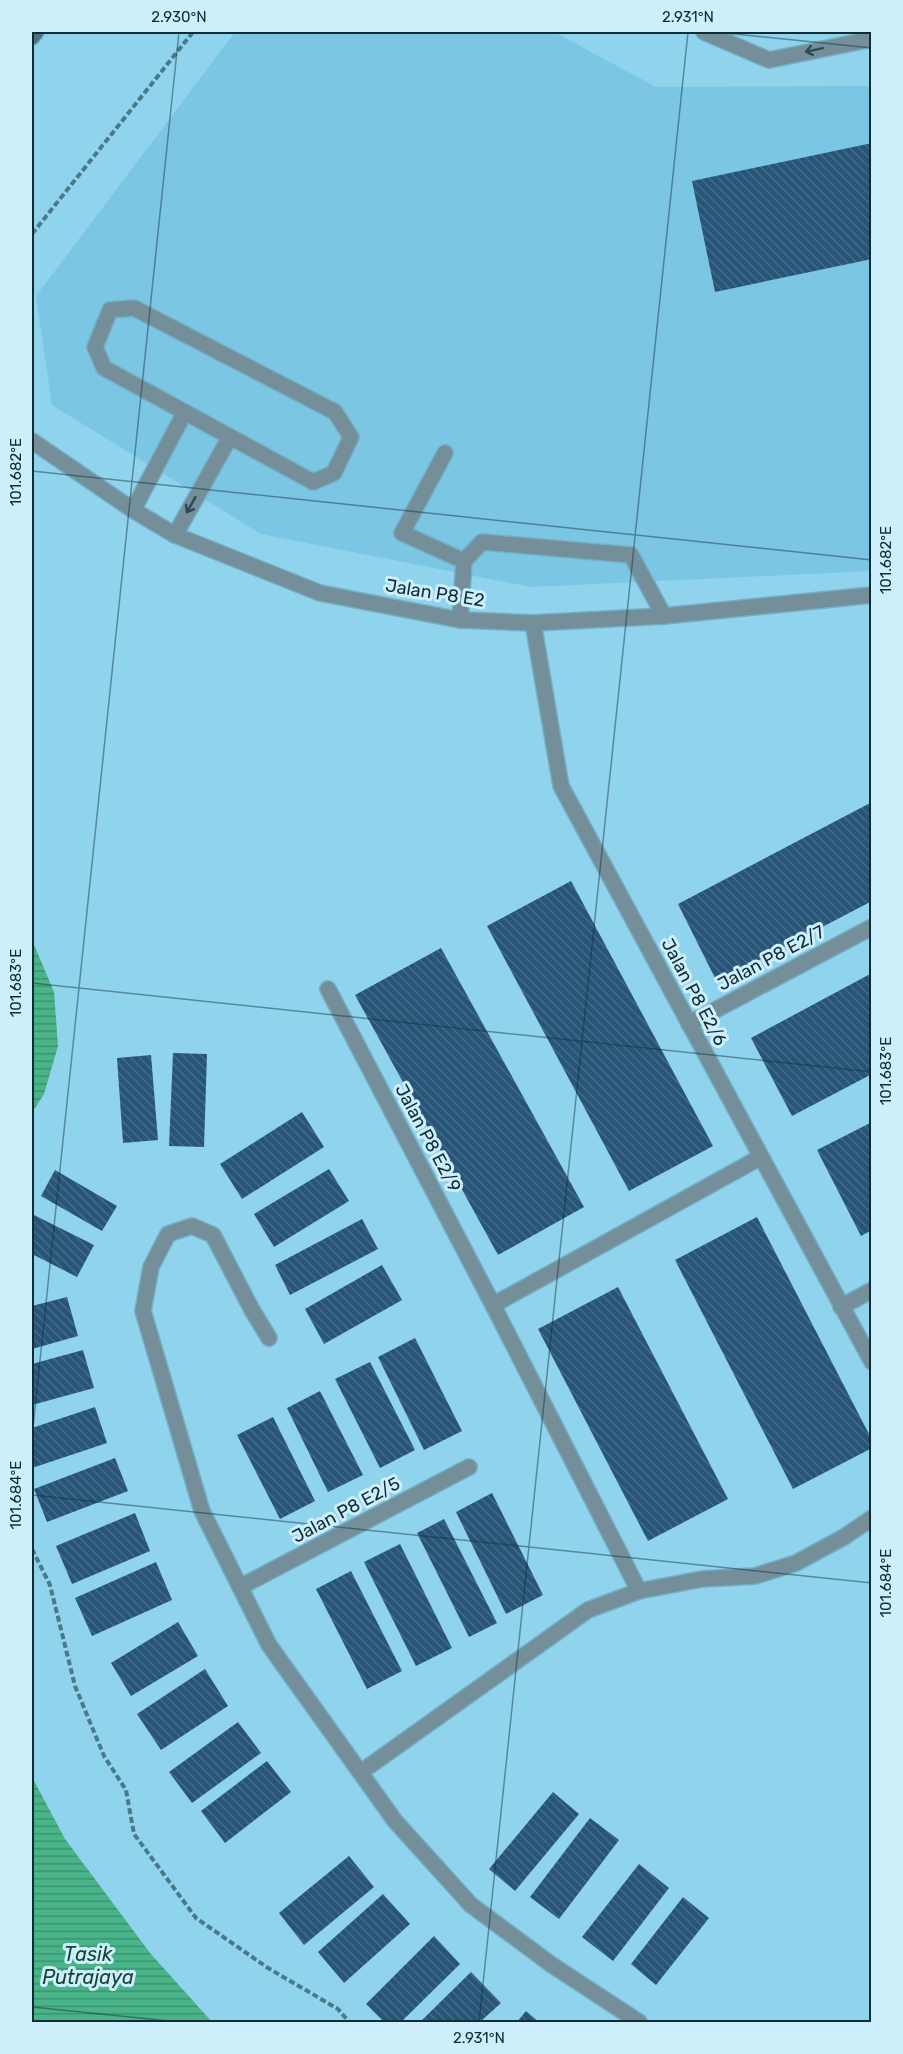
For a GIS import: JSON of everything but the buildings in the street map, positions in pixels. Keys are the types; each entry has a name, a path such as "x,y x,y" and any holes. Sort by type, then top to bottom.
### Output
{"main road":[{"path":"32,37 36,32"}],"street":[{"path":"704,32 770,60 872,39"},
{"path":"134,308 335,412 351,437 334,473 313,482 185,412 104,368 95,347 110,310 134,308"},
{"path":"133,510 185,412"},
{"path":"175,535 230,436"},
{"name":"Jalan P8 E2","path":"32,441 133,510 175,535 320,593 460,620 532,623 664,616 872,596"},
{"path":"445,453 402,533 464,561"},
{"path":"460,620 464,561 483,542 631,555 664,616"},
{"name":"Jalan P8 E2/6","path":"532,623 561,786 872,1362"},
{"name":"Jalan P8 E2/7","path":"689,1024 872,927"},
{"name":"Jalan P8 E2/9","path":"328,989 494,1305 639,1591"},
{"path":"494,1305 760,1157"},
{"path":"269,1338 213,1235 192,1226 168,1234 151,1267 142,1311 202,1511 269,1645 395,1821 471,1905 552,1965 639,2022"},
{"path":"842,1307 872,1290"},
{"name":"Jalan P8 E2/5","path":"240,1587 469,1467"},
{"path":"361,1772 588,1610 639,1591 702,1579 755,1576 796,1563 844,1537 872,1518"}],"path":[{"path":"32,234 193,32"},
{"path":"32,1549 50,1585 75,1686 104,1756 126,1790 134,1834 196,1918 268,1968 339,2009 349,2022"}],"shaded area":[{"path":"235,32 554,32 656,87 871,86 871,571 531,587 261,534 52,405 36,296"}],"water":[{"path":"32,940 54,992 58,1046 44,1094 32,1113"},
{"name":"Tasik Putrajaya","path":"32,1777 65,1839 150,1953 212,2022 32,2022"}]}
